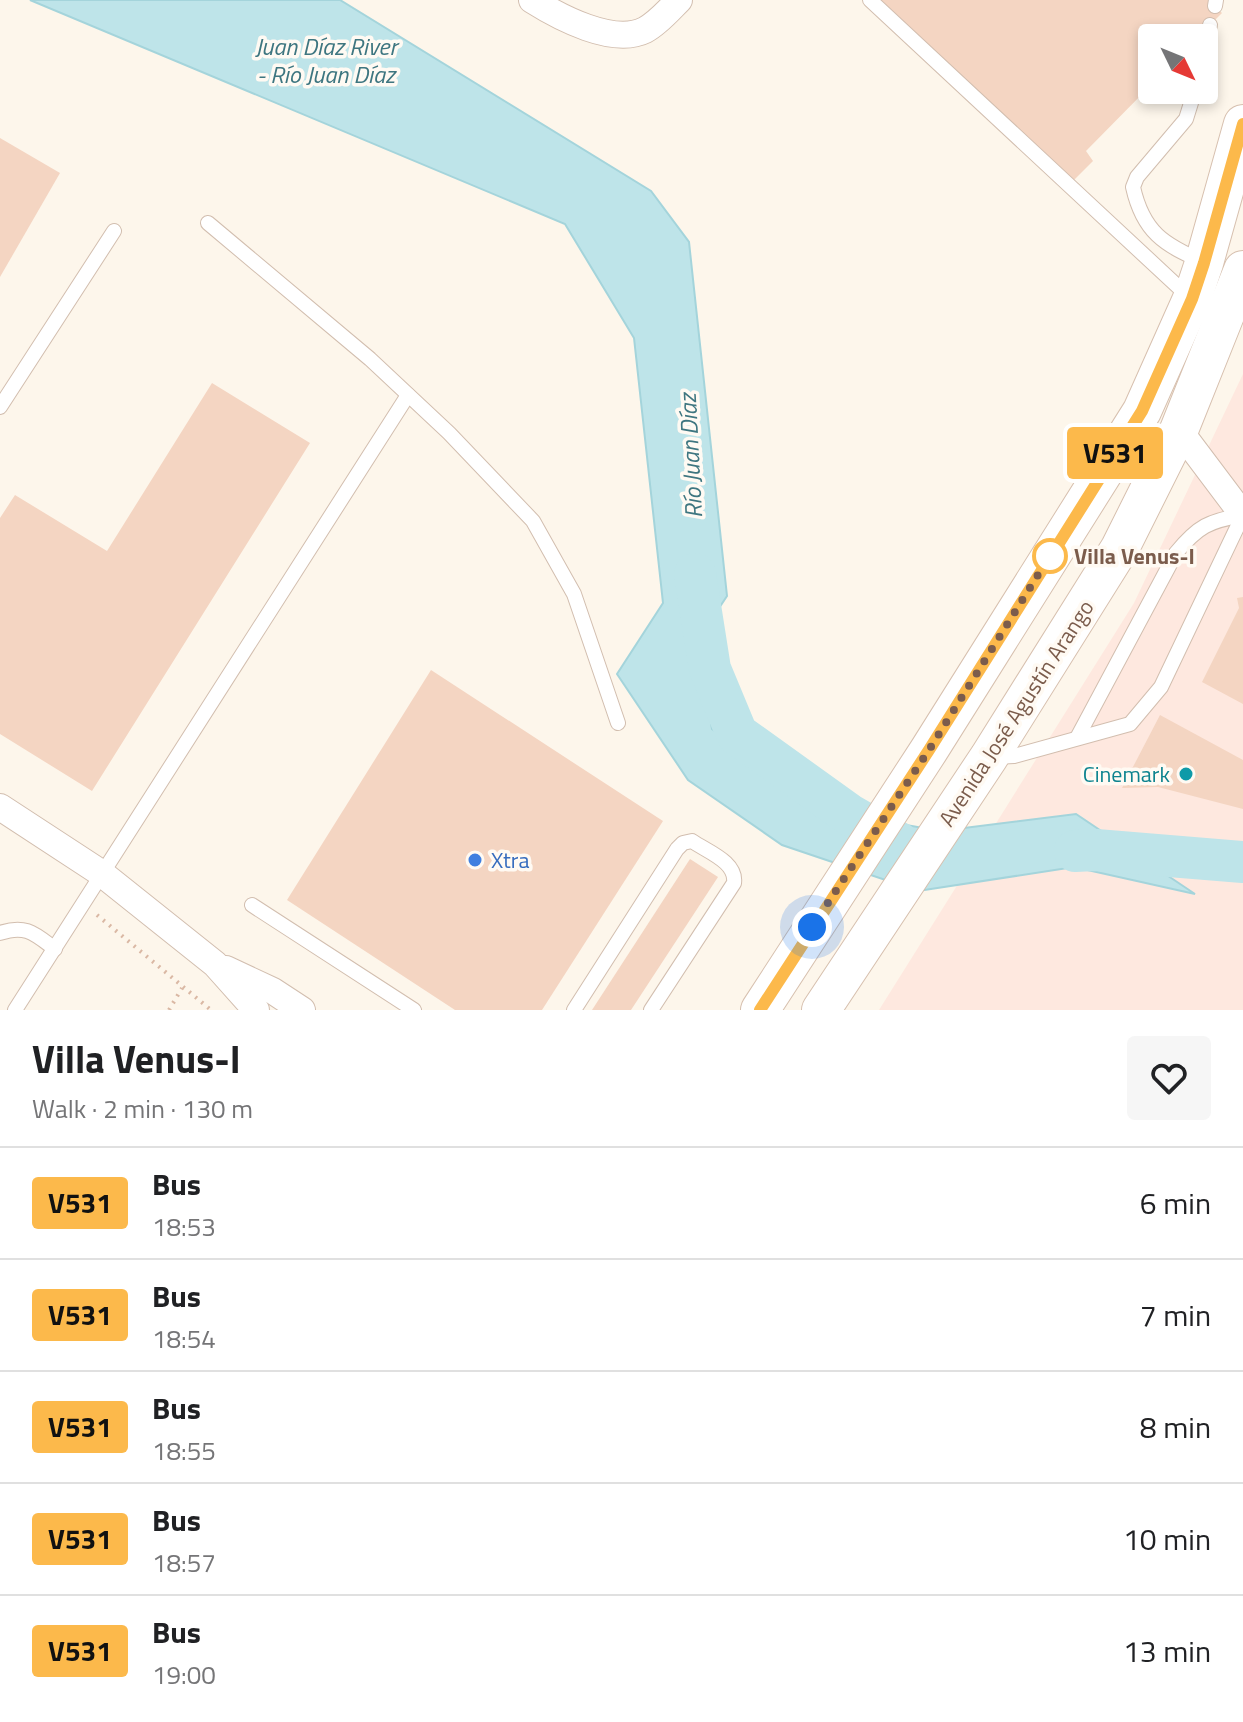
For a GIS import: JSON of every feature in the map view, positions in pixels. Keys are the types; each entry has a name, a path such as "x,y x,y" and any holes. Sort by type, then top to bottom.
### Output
{"main road":[{"path":"760,1010 929,750 1142,411 1204,263 1243,124"},
{"name":"Avenida José Agustín Arango","path":"821,1010 980,770 1120,548 1179,430 1241,284"},
{"path":"1104,470 1142,439 1179,430 1172,386 1184,316"}],"street":[{"path":"532,0 582,25 629,36 646,29 679,0"},
{"path":"1179,430 1243,515"},
{"path":"0,807 101,873 215,964 256,1010"},
{"path":"215,964 273,991 302,1010"}],"lane":[{"path":"870,0 1184,316"},
{"path":"1191,104 1186,119 1137,177 1133,187 1144,220 1162,241 1204,263"},
{"path":"208,223 370,359 449,433 533,521 574,594 618,723"},
{"path":"0,407 114,231"},
{"path":"15,1010 408,395"},
{"path":"1077,738 1176,553 1191,534 1211,520 1243,515"},
{"path":"980,770 1014,756 1130,724 1161,687 1243,515"},
{"path":"574,1010 677,849 683,843 692,841 730,866 735,874 734,883 651,1010"},
{"path":"252,905 414,1010"},
{"path":"0,933 10,929 29,930 55,949"}],"path":[{"path":"83,903 211,1010"},
{"path":"169,1010 182,988"}],"shaded area":[{"path":"1243,374 1243,1010 879,1010 1134,603"}],"water":[{"name":"Juan Díaz River - Río Juan Díaz","path":"30,0 340,0 651,191 689,242 727,596 698,640 712,729 816,809 940,831 1076,814 1195,894 1074,867 918,891 782,845 688,780 617,674 663,603 634,338 565,224"}],"building":[{"path":"878,0 1209,0 1222,13 1211,24 1138,24 1138,98 1086,151 1093,161 1071,183"},
{"path":"0,138 60,173 0,277"},
{"path":"212,383 310,443 92,791 0,734 0,518 15,495 107,551"},
{"path":"1243,597 1243,704 1202,682 1239,608 1237,598"},
{"name":"Xtra","path":"431,670 663,821 542,1010 455,1010 287,900"},
{"name":"Cinemark","path":"1160,715 1243,760 1243,809 1158,787 1122,788"},
{"path":"690,859 718,877 631,1010 592,1010"}],"waterway":[{"name":"Río Juan Díaz","path":"695,574 710,669 737,734 850,815 899,843"},
{"path":"1075,851 1243,862"}],"bus line":[{"name":"V531","path":"760,1010 929,750 1142,411 1192,299 1243,124"}],"place":[{"name":"Villa Venus-I","path":"1050,556"},
{"name":"Cinemark","path":"1186,774"},
{"name":"Xtra","path":"475,860"}],"route":[{"path":"812,927 929,750 1056,546 1050,556"}]}
